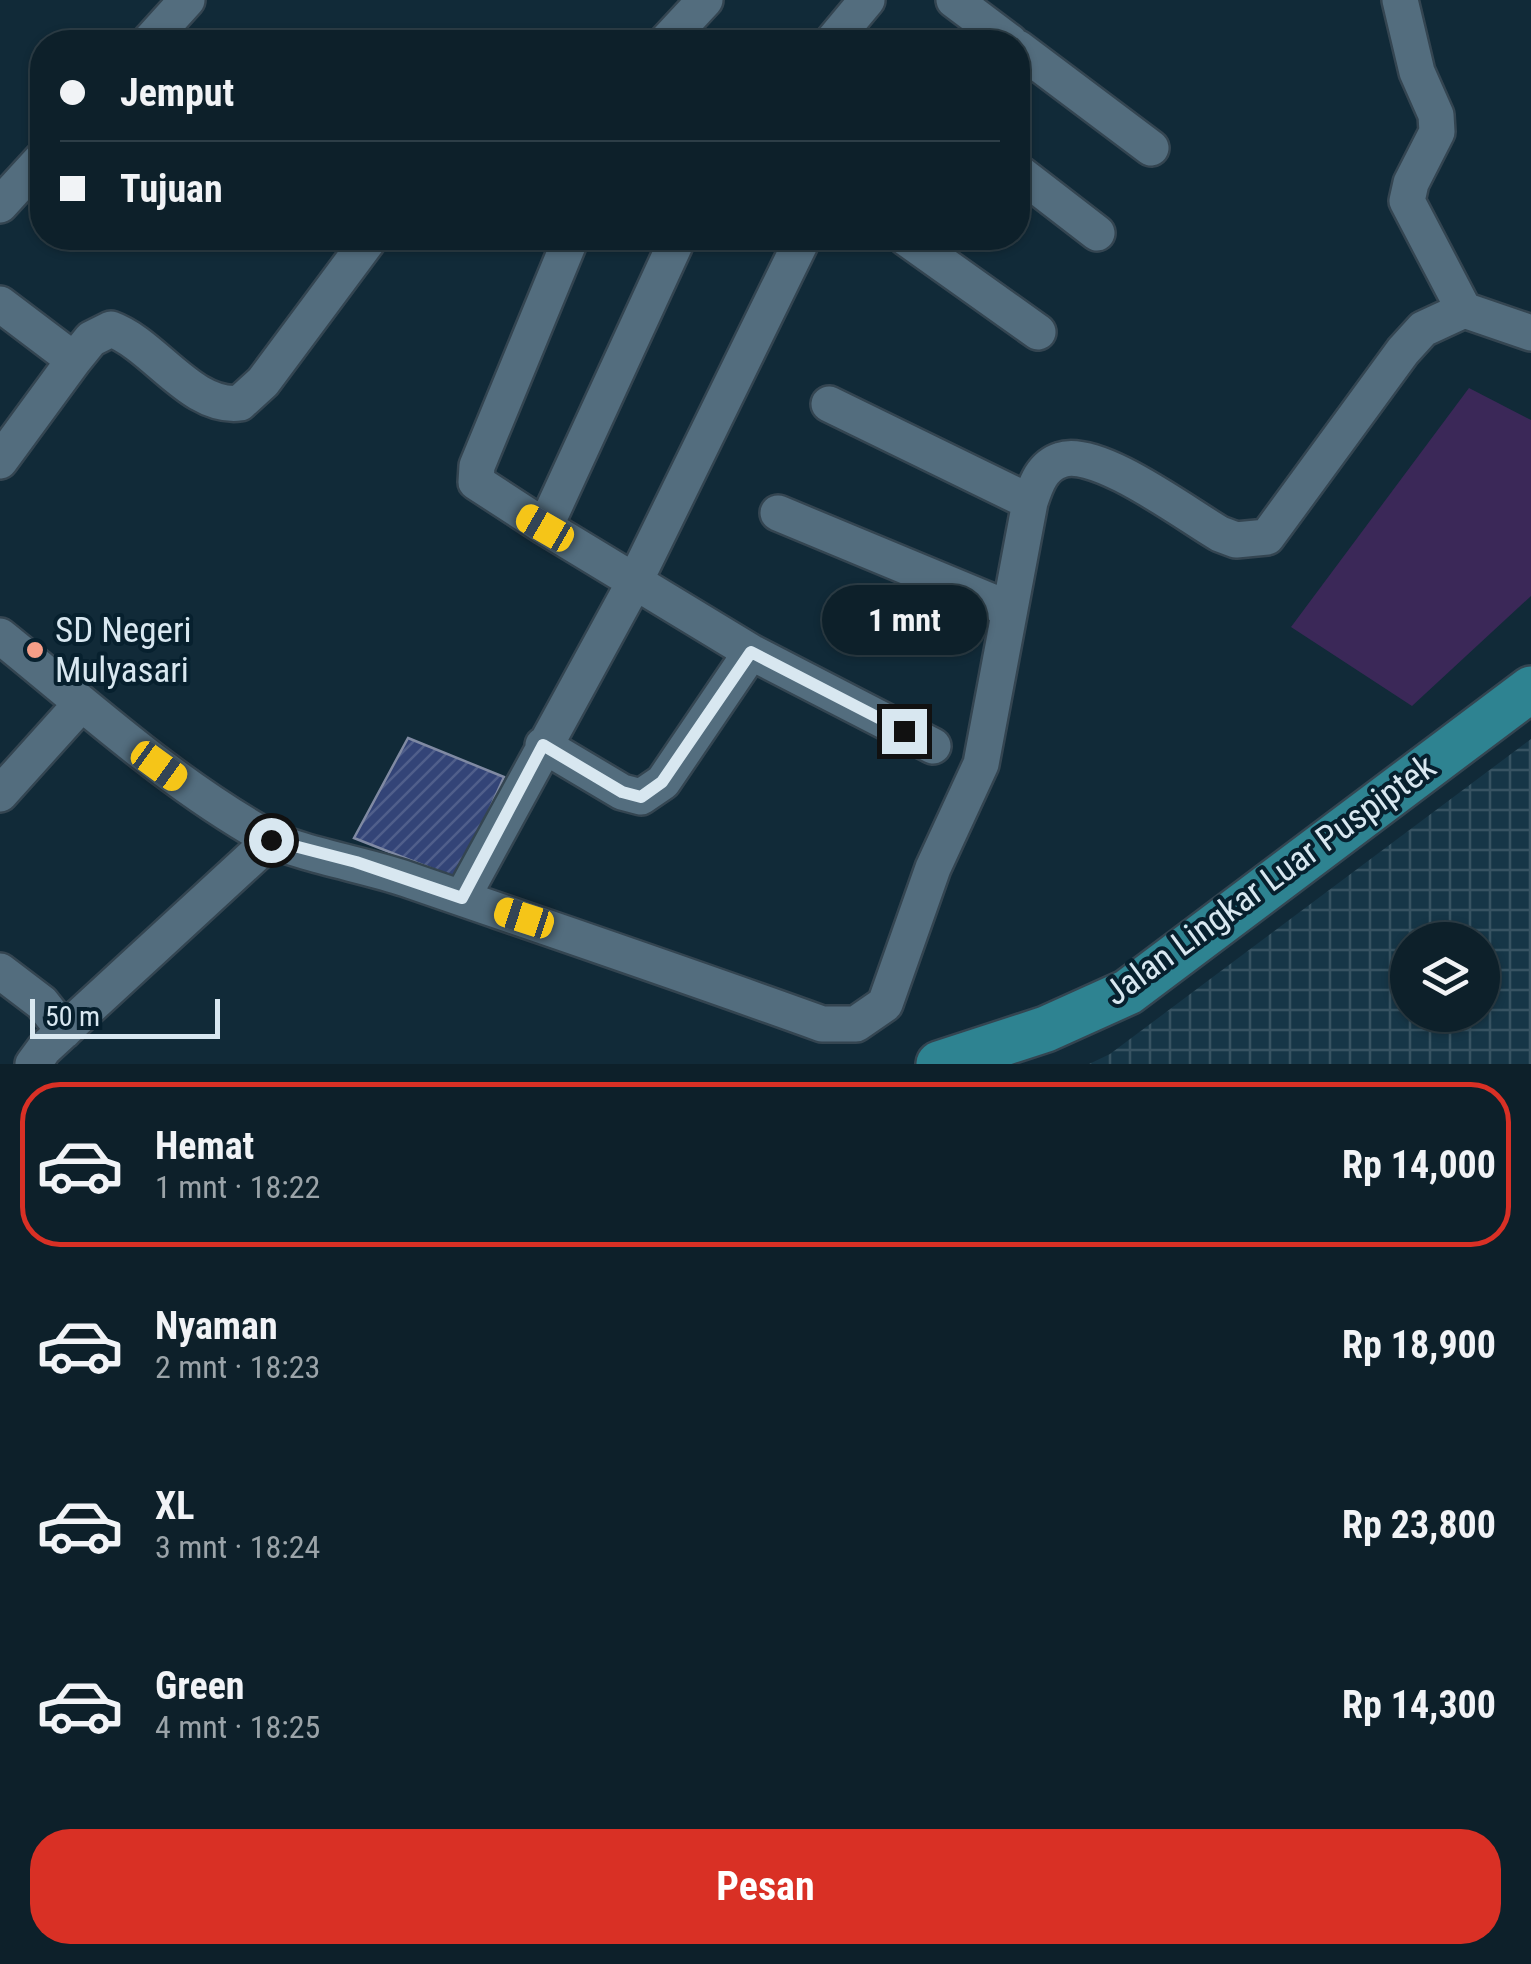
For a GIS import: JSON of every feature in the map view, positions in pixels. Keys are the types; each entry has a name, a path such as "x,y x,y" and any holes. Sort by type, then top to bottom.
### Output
{"main road":[{"name":"Jalan Lingkar Luar Puspiptek","path":"938,1064 1046,1028 1128,992 1531,690"}],"street":[{"path":"160,30 187,0"},
{"path":"677,30 706,0"},
{"path":"846,30 866,0"},
{"path":"954,0 994,30"},
{"path":"1400,0 1418,72 1436,116 1432,146 1411,183 1407,201 1464,310 1531,333"},
{"path":"1030,57 1151,148"},
{"path":"0,205 30,172"},
{"path":"1030,181 1097,233"},
{"path":"0,461 90,340 111,329 139,344 208,398 240,403 263,382 361,250"},
{"path":"566,250 477,466 476,482 487,494 751,652 933,746"},
{"path":"545,528 672,250"},
{"path":"462,898 634,583 797,250"},
{"path":"923,250 1038,332"},
{"path":"0,304 74,360"},
{"path":"0,636 185,785 271,840 356,862 822,1024 856,1024 885,1004 933,868 981,764 990,733 1030,502 1046,468 1066,458 1096,462 1220,534 1236,540 1268,537 1403,351 1423,329 1464,310"},
{"path":"829,404 1030,502"},
{"path":"778,513 1009,609"},
{"path":"543,745 622,792 641,797 662,782 751,652"},
{"path":"0,794 82,704"},
{"path":"33,1064 271,840"},
{"path":"0,970 42,1004 64,1031"}],"shaded area":[{"path":"1469,388 1531,420 1531,596 1412,706 1291,627"},
{"path":"1531,739 1531,1064 1089,1064 1110,1054"}],"building":[{"path":"408,738 504,777 458,879 354,838"}],"place":[{"name":"SD Negeri Mulyasari","path":"35,650"}],"route":[{"path":"271,840 356,862 462,898 543,745 622,792 641,797 662,782 751,652 904,731"}]}
